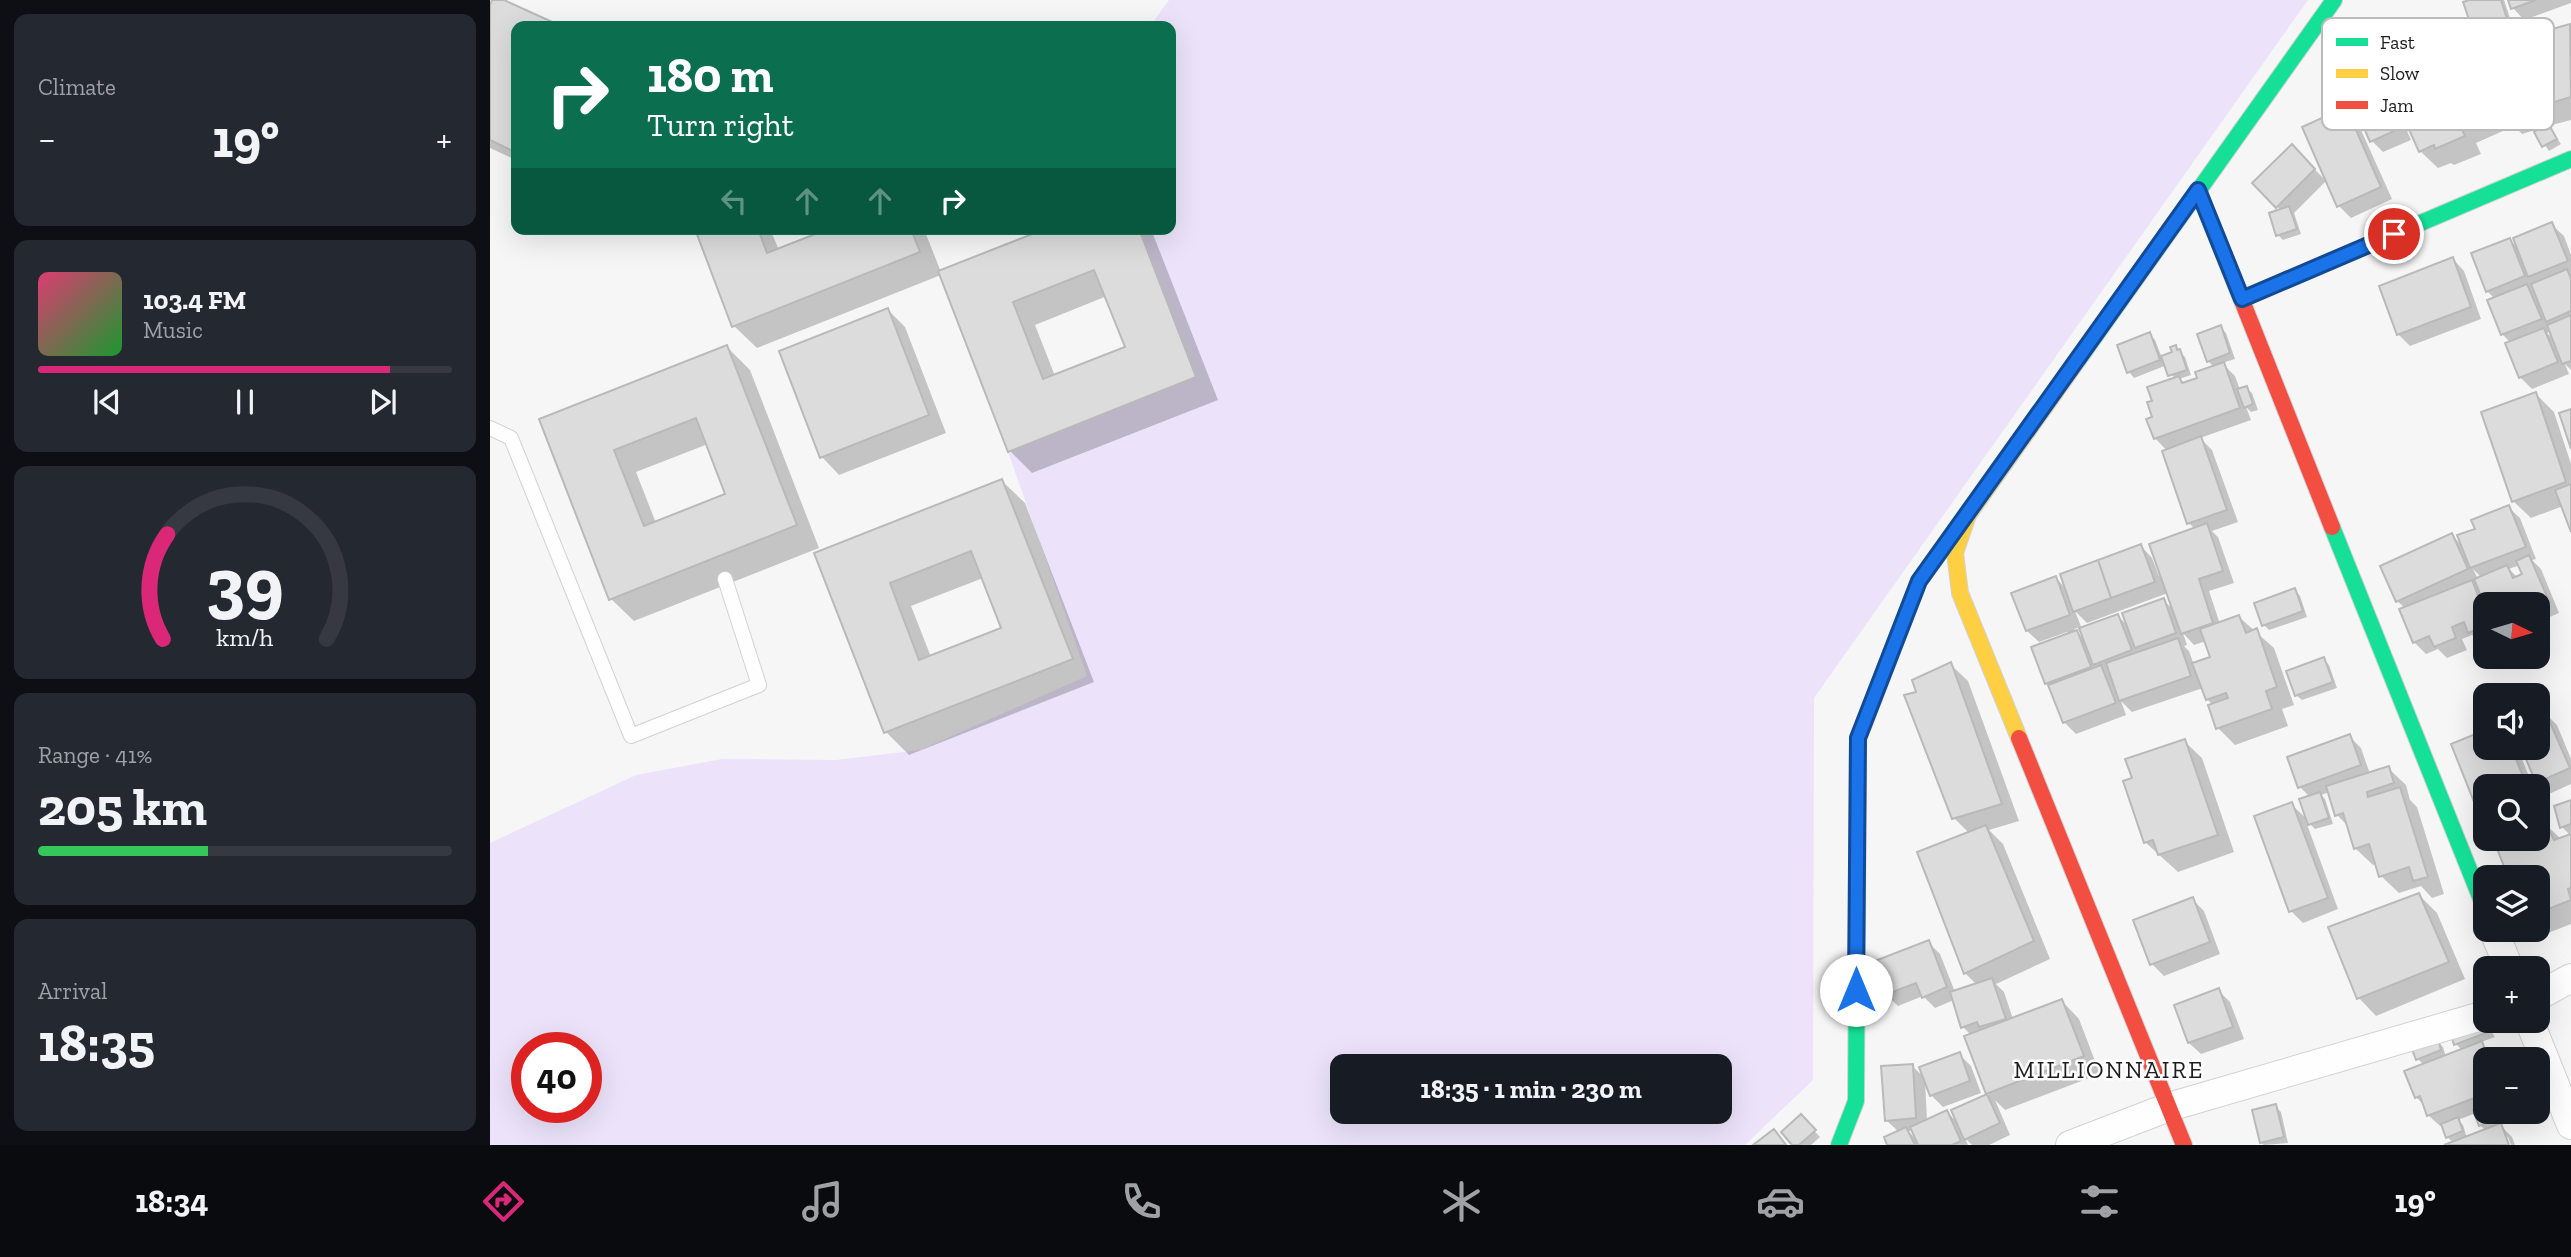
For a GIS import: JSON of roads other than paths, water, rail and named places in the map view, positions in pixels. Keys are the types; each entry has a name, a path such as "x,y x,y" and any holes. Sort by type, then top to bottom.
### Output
{"street":[{"path":"1839,1145 1856,1101 1858,738 1919,581 2334,0"},
{"path":"2242,299 2571,159"},
{"path":"2198,190 2473,879"},
{"path":"1968,514 1955,553 1960,593 2184,1145"},
{"path":"2550,989 2571,978"},
{"path":"2070,1145 2169,1107 2473,1018"},
{"path":"2534,1033 2571,1125"}],"lane":[{"path":"490,428 511,438 631,736 759,685 725,579"}],"district":[{"name":"MILLIONNAIRE","path":"2109,1070"}]}
